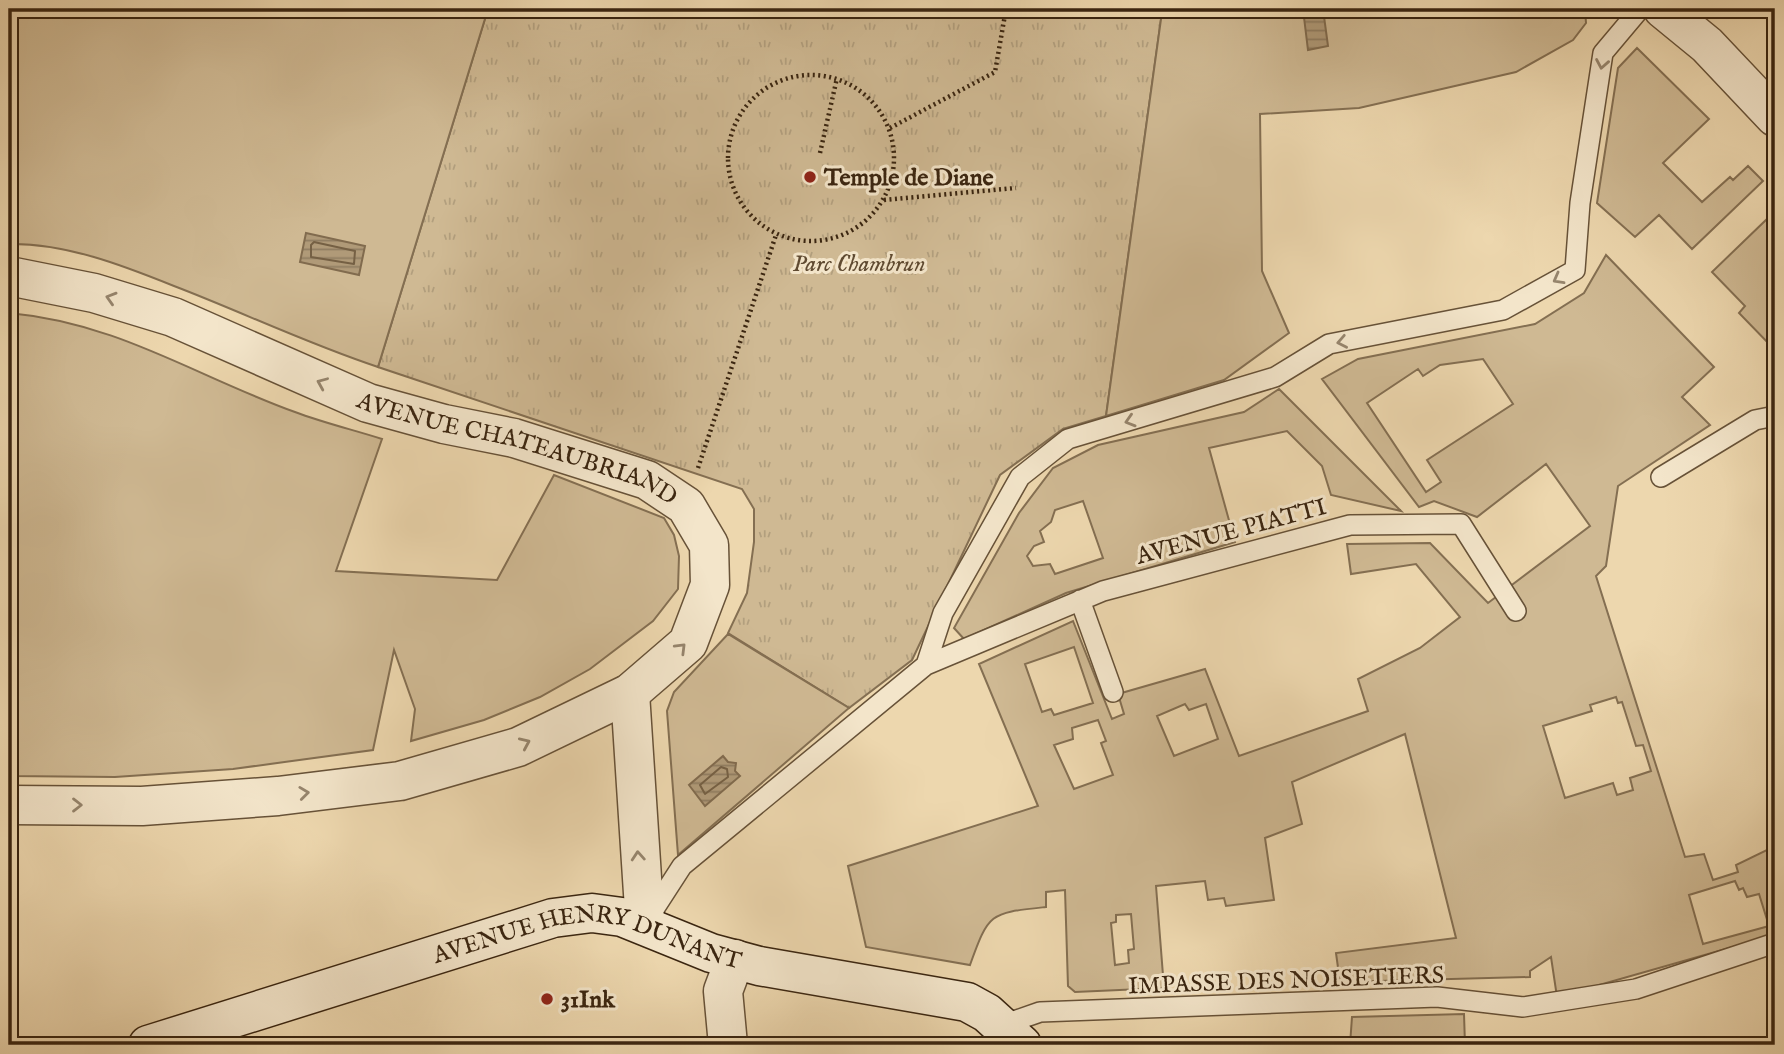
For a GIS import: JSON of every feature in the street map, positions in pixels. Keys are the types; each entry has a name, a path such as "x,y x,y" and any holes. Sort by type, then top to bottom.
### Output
{"street":[{"path":"1663,9 1707,45 1775,117"},
{"name":"AVENUE CHATEAUBRIAND","path":"9,276 94,293 173,317 368,403 595,461 648,480 686,506 709,545 710,585 688,643 630,693 518,747 400,781 278,796 142,806 9,805"},
{"path":"630,693 645,924"},
{"name":"AVENUE HENRY DUNANT","path":"162,1043 553,918 592,913 622,917 645,924 711,953 735,959 813,976 967,1002 987,1013 1014,1037"},
{"path":"728,1045 723,991 735,959"}],"lane":[{"path":"926,665 943,613 1020,477 1068,439 1275,377 1329,345 1503,310 1574,270 1580,204 1603,53 1640,9"},
{"path":"1661,477 1755,420 1775,416"},
{"name":"AVENUE PIATTI","path":"645,924 682,866 926,665 1103,591 1350,524 1461,524 1516,611"},
{"path":"1080,600 1113,692"},
{"name":"IMPASSE DES NOISETIERS","path":"1014,1037 1014,1021 1040,1012 1437,997 1523,1007 1636,989 1775,943"}],"path":[{"path":"890,128 995,72 1006,9"},
{"path":"805,75 837,78 869,98 890,128 895,165 884,200 852,232 809,243 776,235 746,212 730,181 728,141 743,108 772,84 805,75"},
{"path":"820,153 837,78"},
{"path":"884,200 1016,188"},
{"path":"698,466 776,235"}],"green space":[{"path":"9,9 488,9 378,367 114,263 51,247 9,244"},
{"name":"Parc Chambrun","path":"488,9 968,9 1076,16 1091,9 1166,9 1161,19 1106,416 1063,429 1000,475 912,660 849,708 728,633 747,593 754,542 754,509 742,489 378,367"},
{"path":"1166,9 1585,9 1586,23 1573,40 1516,72 1359,108 1260,114 1262,271 1289,333 1224,380 1106,416 1161,19"},
{"path":"1637,48 1709,119 1663,163 1702,202 1730,177 1733,180 1748,166 1763,181 1692,249 1659,215 1635,237 1597,203 1618,68"},
{"path":"1767,219 1775,227 1774,349 1739,313 1745,306 1712,272"},
{"path":"1606,255 1714,367 1682,397 1710,425 1618,486 1606,566 1596,576 1685,857 1704,854 1713,880 1738,872 1736,865 1775,846 1775,935 1557,997 1551,957 1530,971 1530,977 1340,982 1336,953 1456,938 1405,734 1292,782 1302,824 1265,838 1274,900 1226,906 1224,898 1208,900 1205,881 1156,886 1164,988 1075,992 1068,986 1065,890 1046,892 1046,907 1013,911 994,918 982,934 970,965 866,947 848,866 1038,806 979,664 1073,621 1112,719 1124,714 1118,694 1205,669 1239,756 1368,711 1358,679 1420,648 1460,617 1416,564 1351,574 1347,544 1430,543 1488,603 1590,526 1546,464 1477,517 1434,501 1419,507 1322,379 1358,359 1535,324 1584,293","holes":["1483,359 1513,404 1427,460 1441,482 1426,492 1367,403 1418,369 1423,376 1440,365","1074,647 1093,703 1054,715 1051,709 1042,712 1025,664","1616,697 1618,703 1622,702 1636,746 1643,745 1651,771 1630,778 1633,790 1617,795 1613,783 1565,798 1543,726 1592,711 1590,705","1185,704 1189,710 1206,704 1218,739 1174,756 1157,716","1098,720 1106,741 1101,743 1113,775 1074,789 1054,745 1073,739 1072,728","1735,881 1739,890 1743,888 1747,897 1759,894 1769,926 1703,944 1689,895","1131,914 1134,949 1128,950 1129,963 1115,965 1111,923 1116,922 1116,915"]},
{"path":"9,313 49,319 121,339 295,412 382,439 336,571 497,580 554,475 664,518 674,535 679,556 678,589 653,621 590,669 540,697 484,720 411,741 415,709 394,650 373,750 233,769 115,777 9,776"},
{"path":"1279,389 1401,511 1331,495 1322,466 1287,431 1209,448 1235,542 1066,593 964,639 954,628 1019,513 1053,468 1098,445 1244,412","holes":["1083,501 1103,558 1055,574 1050,564 1033,566 1027,556 1034,546 1044,542 1040,531 1051,522 1055,510"]},
{"path":"728,634 849,708 678,855 667,711 674,692"},
{"path":"1464,1014 1465,1045 1350,1045 1352,1017"}],"water":[{"path":"1303,9 1323,9 1328,46 1308,50"},
{"path":"306,233 365,246 359,275 300,262"},
{"path":"723,756 728,762 736,763 735,771 740,776 705,806 689,785"}],"place":[{"name":"Temple de Diane","path":"810,177"},
{"name":"31Ink","path":"547,999"}]}
